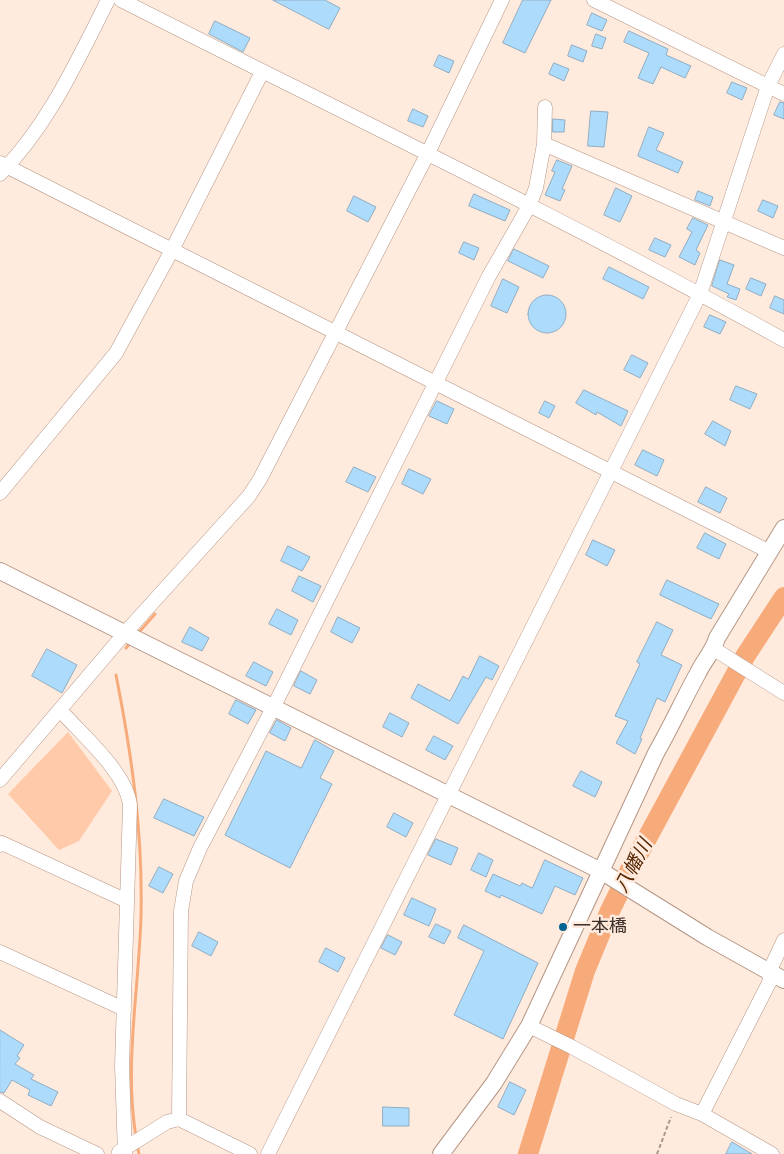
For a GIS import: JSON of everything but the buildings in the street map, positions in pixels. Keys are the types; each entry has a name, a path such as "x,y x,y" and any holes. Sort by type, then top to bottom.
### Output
{"street":[{"path":"108,0 56,102 36,133 2,168 172,250 768,551"},
{"path":"121,0 529,206 700,294 784,340"},
{"path":"0,780 125,634 249,496 282,439 427,155 502,0"},
{"path":"594,0 784,94"},
{"path":"268,1154 700,294 768,86 784,54"},
{"path":"0,492 116,354 172,250 262,72"},
{"path":"179,1119 181,911 186,881 200,848 273,708 489,276 529,206 536,188 544,144 545,108"},
{"path":"544,144 725,220 784,248"},
{"path":"441,1154 494,1083 529,1026 607,876 656,753 677,718 698,671 714,649 717,638 768,551 784,528"},
{"path":"0,570 607,876 784,980"},
{"path":"714,649 784,694"},
{"path":"61,711 119,776 129,792 123,1127 128,1147 167,1122 179,1119 250,1154"},
{"path":"0,845 2,842 127,901"},
{"path":"702,1114 770,982 769,972 784,940"},
{"path":"0,952 124,1009"},
{"path":"529,1026 572,1047 676,1104 702,1114 772,1154"},
{"path":"0,1101 40,1127 97,1154"}],"path":[{"path":"657,1154 676,1104"}],"shaded area":[{"path":"68,732 112,791 79,841 59,850 8,794"}],"waterway":[{"name":"八幡川","path":"528,1154 585,971 609,913 631,868 746,655 784,597"},
{"path":"140,631 155,614"},
{"path":"126,648 130,643"},
{"path":"116,675 127,735 140,855 140,943 133,1027 131,1082 136,1137"},
{"path":"137,1145 139,1154"}],"place":[{"name":"一本橋","path":"563,927"}]}
